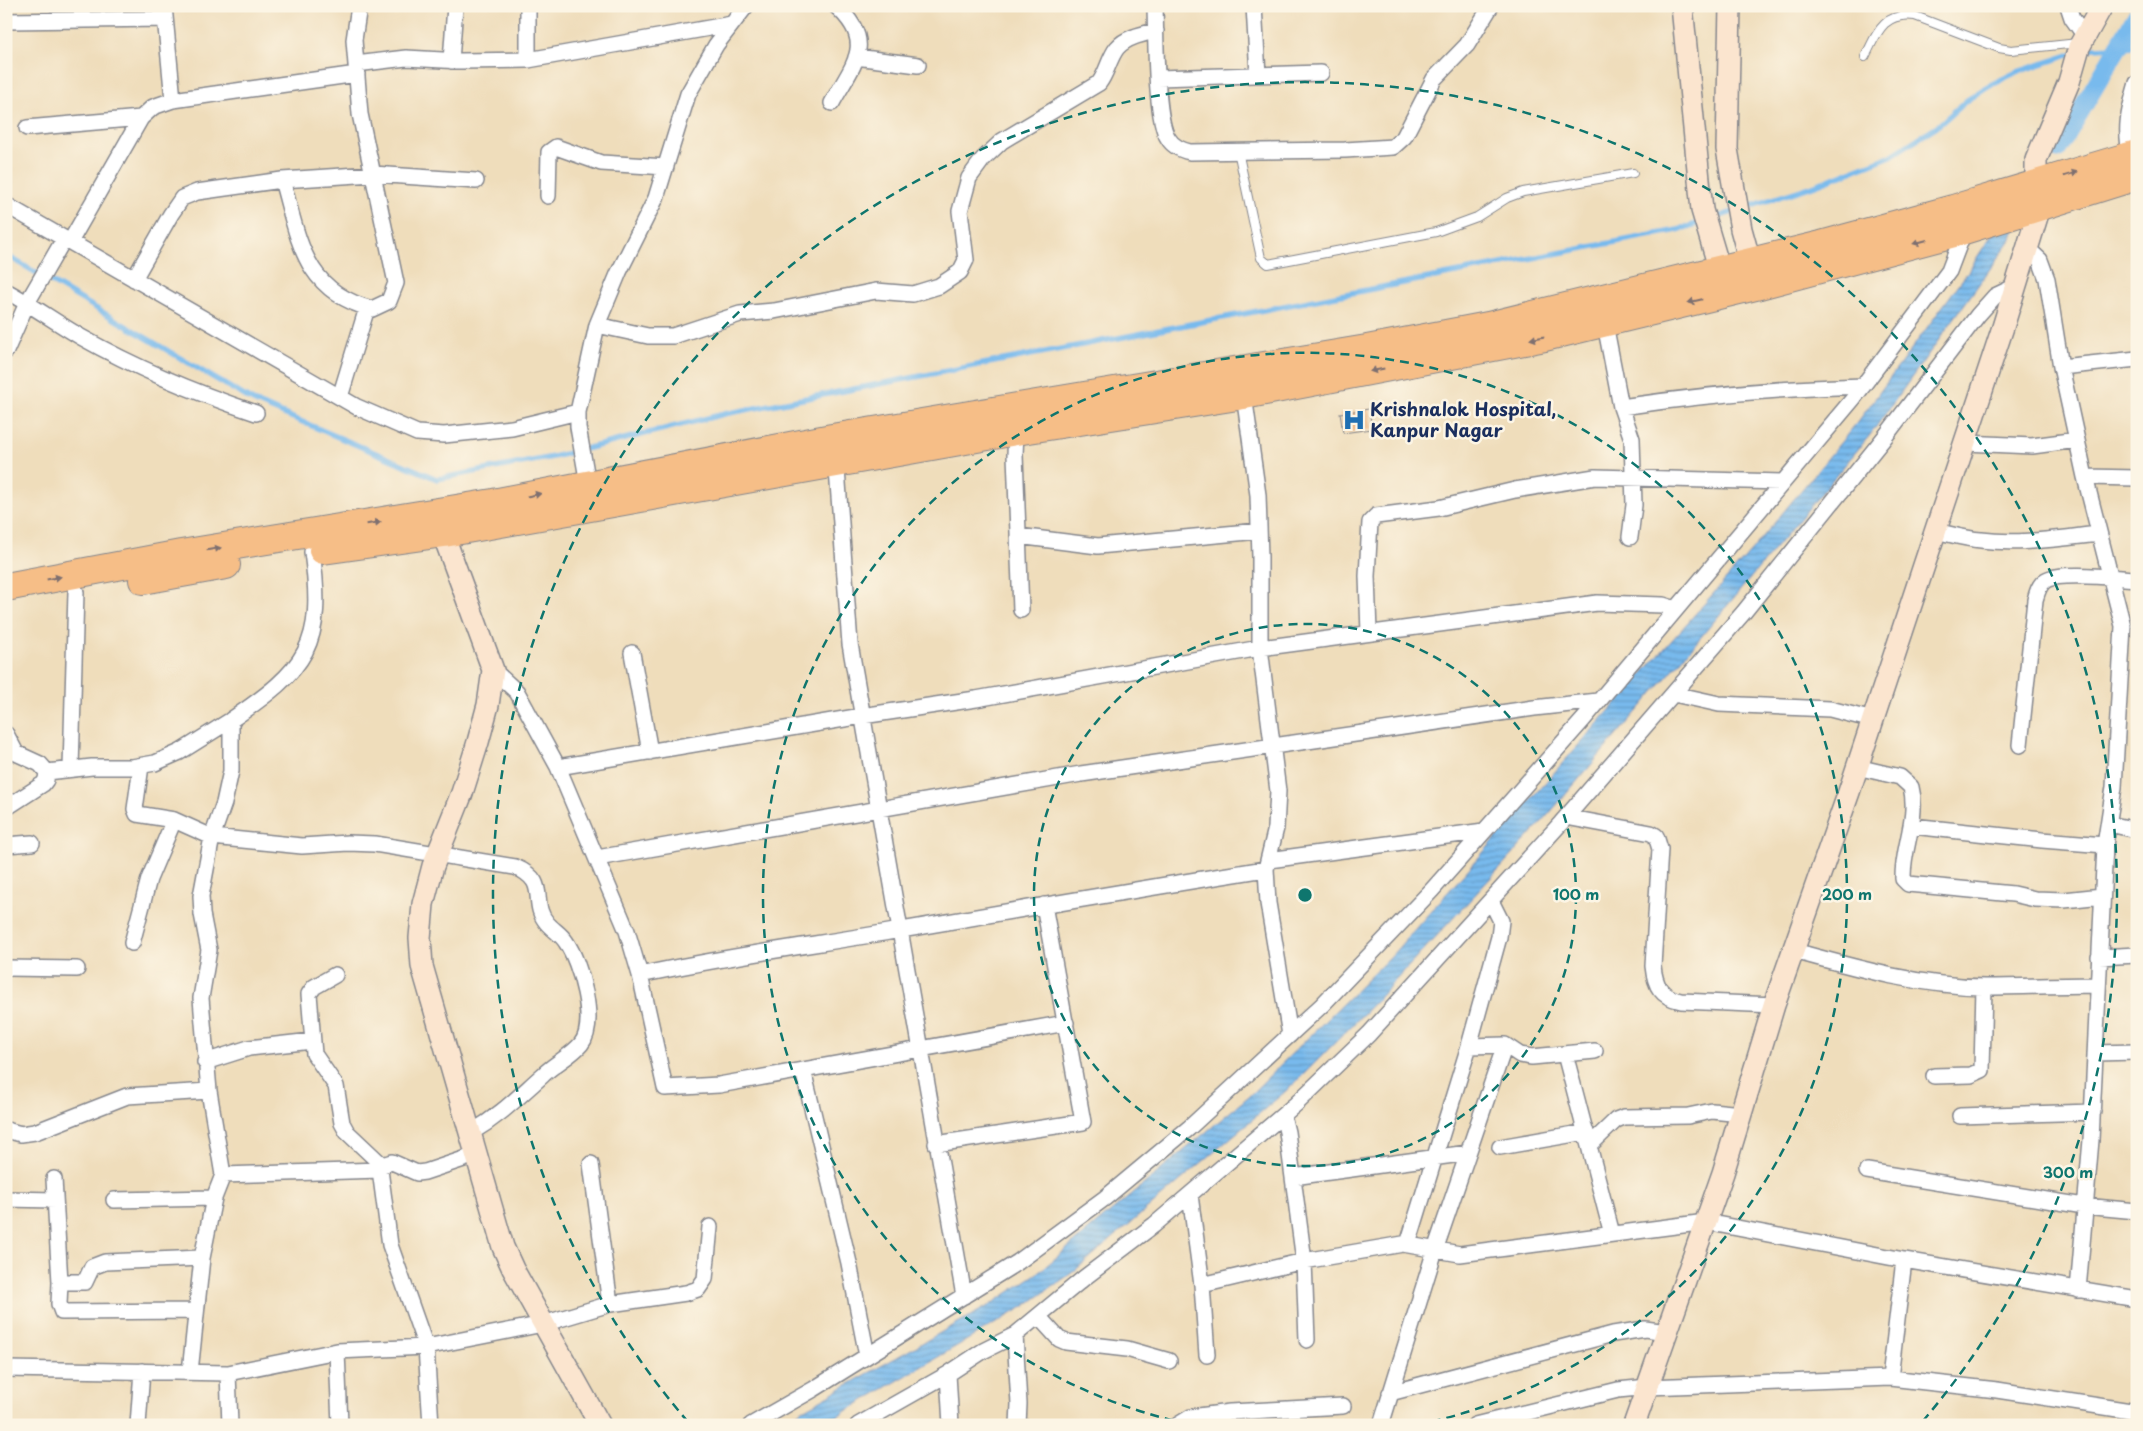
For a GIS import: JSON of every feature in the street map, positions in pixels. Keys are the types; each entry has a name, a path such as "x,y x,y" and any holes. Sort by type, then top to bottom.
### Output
{"highway":[{"path":"6,604 312,552 440,523 586,472 832,438 1348,352 1724,281 1972,220 2010,204 2135,162"},
{"path":"6,587 181,554 440,523 838,465 1016,432 1244,395 1384,369 1605,324 1724,281"}],"street":[{"path":"282,180 301,244 310,267 320,282 356,304 367,308 372,309 388,301 396,283 360,114 354,40 359,6"},
{"path":"451,61 455,6"},
{"path":"528,6 528,60"},
{"path":"586,472 578,420 597,325 619,272 656,198 688,94 716,45 746,6"},
{"path":"832,104 856,58 860,43 859,35 851,20 836,6"},
{"path":"1155,6 1158,78 1164,130 1174,146 1190,152 1345,150 1394,147 1404,137 1434,79 1466,45 1491,6"},
{"path":"1254,6 1258,75"},
{"path":"1682,6 1702,210 1724,281"},
{"path":"1730,6 1727,149 1741,229 1753,274"},
{"path":"2068,6 2081,42"},
{"path":"1634,1425 1706,1222 1774,1004 1873,720 2028,249 2038,196 2036,160 2068,82 2081,42 2102,6"},
{"path":"6,21 164,13 173,100"},
{"path":"6,352 29,300 141,118 153,107 173,100 357,69 406,58 451,61 528,60 732,24"},
{"path":"597,325 648,336 673,336 740,314 774,311 876,292 913,294 939,286 960,272 966,260 960,211 969,178 983,159 1002,141 1099,84 1106,74 1116,49 1129,39 1156,30"},
{"path":"856,58 918,66"},
{"path":"1158,78 1321,73"},
{"path":"2135,162 2126,136 2127,120 2137,83"},
{"path":"27,128 141,118"},
{"path":"548,196 549,152 556,147 601,162 666,167"},
{"path":"134,279 170,214 182,198 196,192 282,180 373,174 476,181"},
{"path":"6,206 65,242 134,279 357,407 417,433 444,435 578,420"},
{"path":"751,1425 867,1356 1018,1262 1105,1198 1189,1128 1322,1005 1432,890 1598,701 1863,386 1949,271 1960,242 1972,220"},
{"path":"2028,249 2040,260 2047,279 2061,368 2085,478 2123,626 2120,712 2114,788 2105,845 2093,1112 2078,1290"},
{"path":"858,1425 948,1374 983,1351 1015,1335 1190,1195 1283,1116 1369,1034 1566,817 1744,612 1878,446 1978,315 1995,296 2016,286"},
{"path":"6,290 29,300 81,337 199,394 256,413"},
{"path":"340,397 367,308"},
{"path":"1605,324 1620,407 1632,439 1634,478 1630,537"},
{"path":"2061,368 2137,359"},
{"path":"1620,407 1697,395 1863,386"},
{"path":"1244,395 1258,494 1260,648 1278,791 1276,828 1267,864 1268,902 1290,1035"},
{"path":"1016,432 1021,610"},
{"path":"832,438 838,465 850,644 964,1296"},
{"path":"1964,443 2032,446 2077,440"},
{"path":"1369,633 1367,576 1370,522 1376,516 1439,508 1515,490 1596,477 1782,482"},
{"path":"2085,478 2137,478"},
{"path":"440,523 493,670 517,692 558,767 628,932 640,975 665,1088 719,1085 1066,1023"},
{"path":"1018,536 1098,546 1121,546 1259,531"},
{"path":"1935,531 1980,540 2003,542 2026,542 2099,534"},
{"path":"47,772 71,768 141,766 180,752 271,692 298,666 313,630 316,576 312,552"},
{"path":"2020,745 2035,600 2040,586 2046,580 2061,576 2137,579"},
{"path":"71,768 76,592"},
{"path":"558,767 862,716 976,699 1260,648 1597,603 1663,604 1676,609"},
{"path":"632,653 650,752"},
{"path":"493,670 488,705 478,742 462,793 438,855 423,904 420,938 422,966 472,1132 476,1155 503,1247 543,1324 600,1425"},
{"path":"1674,694 1719,704 1796,709 1830,709 1873,720"},
{"path":"597,858 1081,774 1534,708 1598,701"},
{"path":"190,1372 202,1258 214,1198 222,1175 205,1062 201,998 209,950 201,905 212,837 222,811 231,771 231,720"},
{"path":"6,734 16,753 40,764 47,772 46,780 43,784 6,808"},
{"path":"141,766 135,812 139,816 162,817 174,820 212,837 302,846 348,843 376,844 515,867 530,875 537,888 543,917 565,941 574,957 589,1015 588,1027 581,1044 544,1073 504,1112 472,1132"},
{"path":"1857,767 1900,777 1907,783 1912,793 1912,826 1903,864 1903,879 1908,884 2035,899 2064,900 2102,896"},
{"path":"1566,817 1651,833 1656,836 1660,849 1654,976 1660,992 1667,997 1682,1001 1774,1004"},
{"path":"132,943 149,879 174,820"},
{"path":"2109,824 2137,830"},
{"path":"1912,826 2105,845"},
{"path":"640,975 706,961 899,931 1267,864 1484,831"},
{"path":"6,845 32,843"},
{"path":"1408,1244 1472,1046 1499,937 1501,921 1490,900"},
{"path":"936,1144 1083,1122 1044,904"},
{"path":"1794,951 1874,973 1984,987 2098,985"},
{"path":"2099,957 2137,955"},
{"path":"6,968 77,969"},
{"path":"335,975 314,987 309,994 314,1054 336,1086 342,1123 347,1132 381,1167 390,1244 426,1347 431,1425"},
{"path":"1934,1076 1971,1075 1982,1070 1984,987"},
{"path":"205,1062 249,1048 312,1040"},
{"path":"1472,1046 1500,1045 1526,1056 1596,1051"},
{"path":"1381,1425 1435,1250 1468,1154 1500,1045"},
{"path":"2095,1053 2137,1052"},
{"path":"1565,1054 1612,1234"},
{"path":"803,1070 849,1263 867,1356"},
{"path":"6,1130 21,1134 35,1132 127,1096 208,1091"},
{"path":"1500,1147 1588,1139 1616,1120 1624,1117 1688,1116 1712,1112 1741,1114"},
{"path":"1960,1116 2093,1112"},
{"path":"1283,1116 1287,1132 1304,1261 1307,1340"},
{"path":"1292,1177 1435,1156 1468,1154"},
{"path":"222,1175 381,1167 392,1162 417,1174 435,1170 476,1155"},
{"path":"591,1164 610,1304"},
{"path":"1867,1171 2084,1206 2137,1211"},
{"path":"54,1179 60,1309 66,1313 195,1311"},
{"path":"1190,1195 1202,1285 1207,1355"},
{"path":"114,1200 214,1198"},
{"path":"6,1199 55,1200"},
{"path":"1202,1285 1304,1261 1408,1244 1460,1254 1706,1222 1904,1260 2137,1299"},
{"path":"6,1369 228,1374 337,1351 426,1347 543,1324 610,1304 686,1293 698,1289 705,1279 710,1227"},
{"path":"60,1282 85,1282 92,1267 105,1262 202,1258"},
{"path":"1890,1378 1904,1260"},
{"path":"1038,1316 1059,1339 1066,1342 1128,1349 1169,1361"},
{"path":"1390,1393 1613,1334 1645,1329 1667,1332"},
{"path":"1015,1335 1019,1404 1018,1425"},
{"path":"337,1351 340,1425"},
{"path":"138,1425 142,1371"},
{"path":"228,1374 230,1425"},
{"path":"948,1374 951,1425"},
{"path":"1475,1425 1618,1390 1648,1387 1890,1378 1997,1390 2137,1412"},
{"path":"1178,1425 1191,1417 1343,1406"}],"lane":[{"path":"1864,57 1878,30 1887,20 1904,15 1915,16 1999,48 2011,50 2081,42"},
{"path":"1238,150 1261,258 1268,264 1436,232 1477,217 1507,198 1523,192 1633,173"}],"water":[{"path":"2015,226 2010,241 1870,435 1690,650 1535,830 1379,998 1294,1084 1073,1272 1025,1306 822,1425 776,1425 990,1305 1039,1272 1248,1097 1392,955 1753,549 1860,419 1965,276 1995,230"}],"building":[{"path":"1369,409 1372,429 1343,433 1340,413"}],"waterway":[{"path":"2058,149 2137,15"},
{"path":"2083,51 2094,48 2137,46"},
{"path":"1742,209 1810,187 1891,156 1940,124 1967,100 1988,86 2017,72 2072,54"},
{"path":"6,255 253,401 437,479 553,457 724,414 1678,230 1733,212"}],"place":[{"name":"Krishnalok Hospital, Kanpur Nagar","path":"1354,420"}]}
